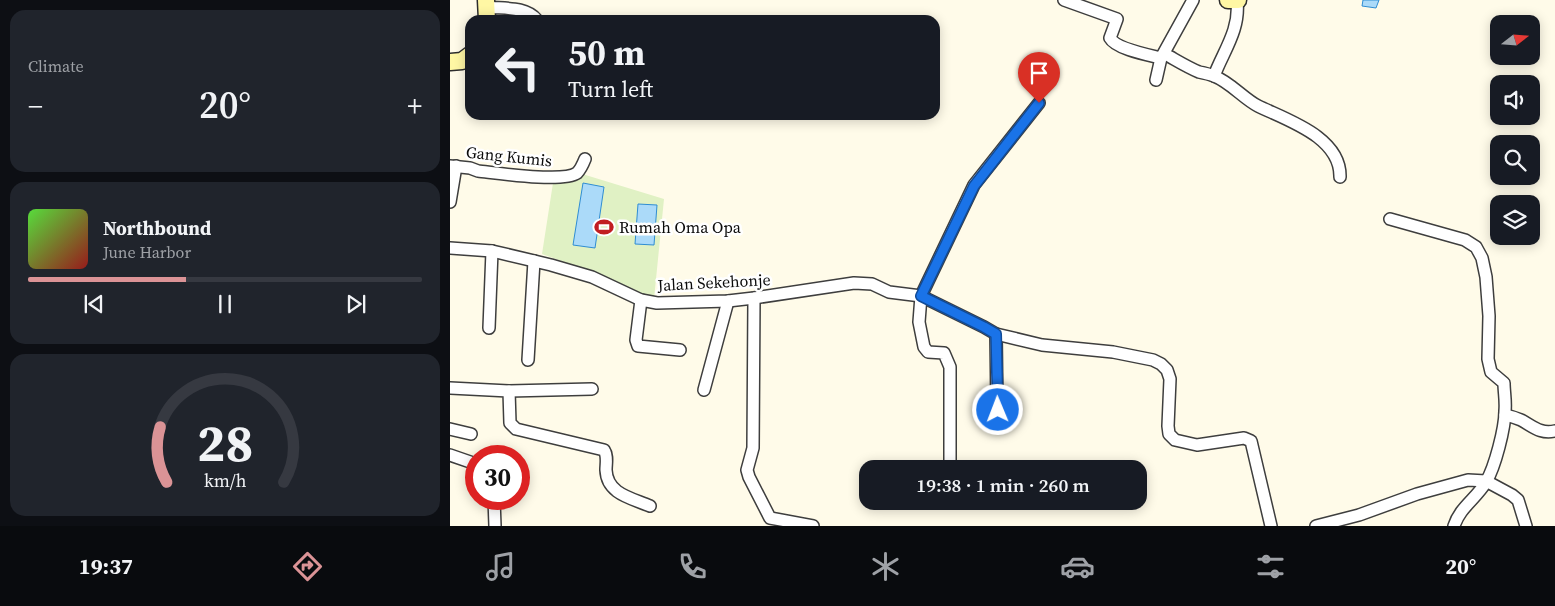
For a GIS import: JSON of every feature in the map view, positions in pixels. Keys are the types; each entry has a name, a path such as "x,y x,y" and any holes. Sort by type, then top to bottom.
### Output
{"street":[{"path":"1064,0 1117,20 1110,38 1114,43 1163,56 1198,72 1214,76 1241,92 1257,105 1288,120 1320,139 1333,151 1340,168 1340,176"},
{"path":"1156,80 1163,56 1192,0"},
{"path":"1214,76 1232,39 1237,22 1238,0 1228,0"},
{"path":"487,9 520,10 531,15"},
{"path":"950,460 950,367 944,353 928,352 924,348 919,322 923,297 974,186 1039,103"},
{"name":"Gang Kumis","path":"453,166 478,171 558,178 576,173 585,159"},
{"path":"450,202 453,166"},
{"path":"1390,219 1465,240 1476,247 1482,258 1486,277 1488,360 1491,372 1504,383 1505,415 1498,449 1486,481 1478,494 1457,515 1454,526"},
{"name":"Jalan Sekehonje","path":"450,248 492,251 534,261 592,277 641,300 657,303 728,301 854,283 872,284 889,292 923,297 996,334 1042,345 1113,352 1153,360 1167,370 1170,379 1168,426 1169,434 1175,440 1197,445 1244,438 1251,441 1270,526"},
{"path":"489,328 492,251"},
{"path":"528,360 534,261"},
{"path":"754,298 753,448 747,470 770,518 813,526"},
{"path":"641,300 636,340 638,346 680,350"},
{"path":"704,390 728,301"},
{"path":"996,334 998,410"},
{"path":"450,388 509,391 592,389"},
{"path":"509,391 510,423 512,427 604,450 607,478 610,486 621,494 650,506"},
{"path":"1505,415 1520,419 1533,428 1546,433 1555,430"},
{"path":"450,429 471,434"},
{"path":"450,455 465,460"},
{"path":"1316,526 1359,515 1417,494 1468,480 1486,481 1512,495 1518,500 1526,526"},
{"path":"494,510 495,526"}],"green space":[{"name":"Rumah Oma Opa","path":"579,173 664,199 654,299 609,278 542,254 553,183"}],"water":[{"path":"1363,0 1379,0 1376,8 1362,6"},
{"path":"583,183 604,187 595,248 573,245"},
{"path":"638,204 657,205 654,245 635,244"}],"place":[{"name":"Rumah Oma Opa","path":"604,227"}],"route":[{"path":"998,410 996,334 921,296 974,186 1039,103"}]}
